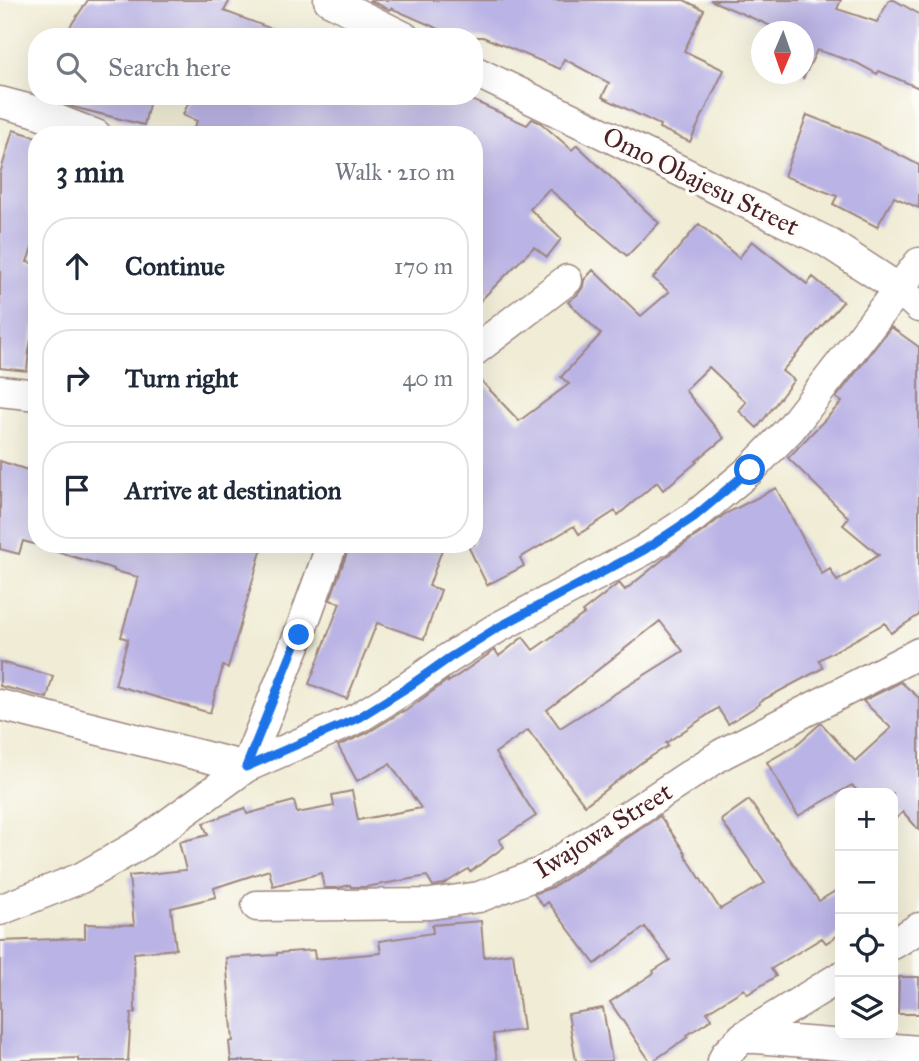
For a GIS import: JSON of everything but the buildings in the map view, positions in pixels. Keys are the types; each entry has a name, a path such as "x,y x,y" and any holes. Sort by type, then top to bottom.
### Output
{"street":[{"path":"329,0 386,28"},
{"name":"Omo Obajesu Street","path":"483,75 827,242 909,298"},
{"path":"0,102 34,111 73,126"},
{"path":"0,910 81,878 142,843 246,767 358,718 497,628 644,550 694,517 750,470 909,298 919,263"},
{"path":"483,344 567,280"},
{"path":"0,391 28,393"},
{"path":"246,767 329,553"},
{"name":"Iwajowa Street","path":"257,906 430,904 479,897 543,872 722,754 919,653"},
{"path":"0,705 246,767"},
{"path":"898,941 919,928"},
{"path":"723,1061 726,1054 743,1037 835,980"},
{"path":"743,1037 919,1051"}],"route":[{"path":"299,635 246,767 358,718 497,628 644,550 694,517 750,470"}]}
